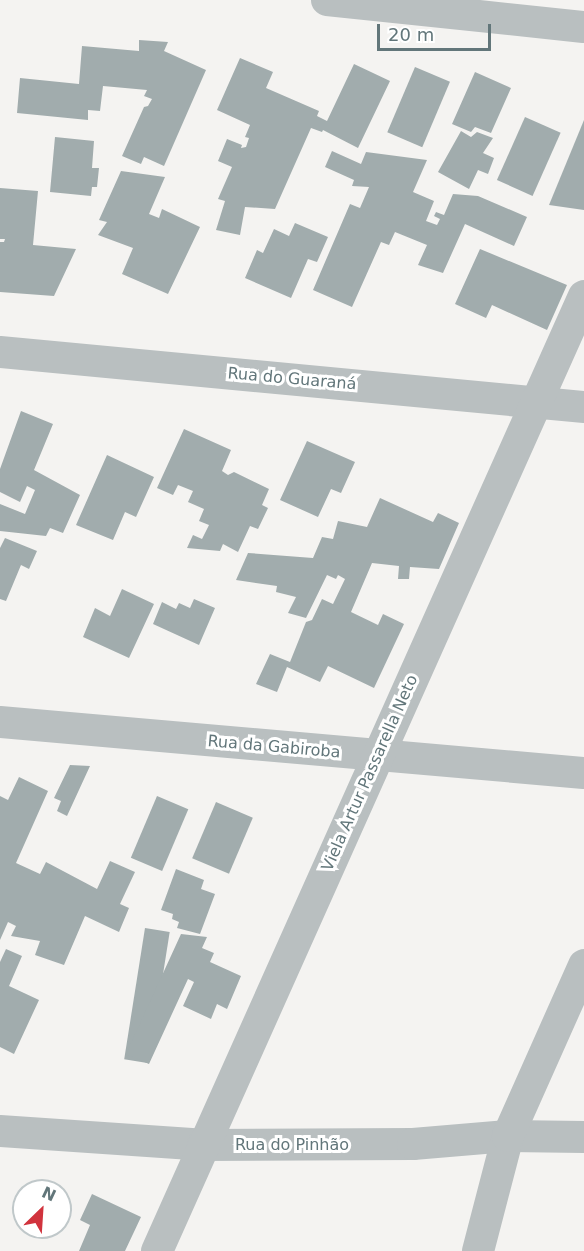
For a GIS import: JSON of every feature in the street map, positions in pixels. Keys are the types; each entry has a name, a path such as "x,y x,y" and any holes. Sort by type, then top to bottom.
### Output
{"street":[{"path":"327,0 584,27"},
{"name":"Viela Artur Passarella Neto","path":"157,1251 584,296"},
{"name":"Rua do Guaraná","path":"0,352 584,407"},
{"name":"Rua da Gabiroba","path":"0,722 584,773"},
{"path":"478,1251 508,1136 584,965"},
{"name":"Rua do Pinhão","path":"0,1131 203,1146 413,1144 508,1136 584,1137"}],"building":[{"path":"139,40 168,42 164,51 206,70 164,166 144,157 141,164 122,156 144,107 148,106 152,99 144,96 147,90 103,86 100,111 88,110 88,120 17,113 20,78 79,84 82,46 139,51"},
{"path":"240,58 273,72 266,88 319,111 317,116 327,121 354,64 390,81 358,148 323,130 322,132 311,128 275,209 245,207 240,235 216,230 225,201 218,199 232,167 218,161 227,139 242,145 241,148 246,147 249,138 245,137 250,125 217,110"},
{"path":"415,67 450,82 422,147 387,132"},
{"path":"475,72 511,88 491,133 475,127 471,132 452,124"},
{"path":"525,117 561,133 533,196 497,180"},
{"path":"584,120 584,210 549,205"},
{"path":"461,131 471,137 477,132 493,138 483,153 494,158 488,174 478,170 469,189 438,172"},
{"path":"55,137 94,141 92,168 99,168 97,187 92,187 91,196 50,192"},
{"path":"332,151 361,164 366,152 427,160 413,192 434,201 426,221 437,225 440,219 434,216 436,212 444,215 453,194 478,196 527,217 514,246 465,224 443,273 418,265 427,245 395,232 389,245 381,242 352,307 313,290 350,204 360,208 369,187 352,186 354,180 325,167"},
{"path":"121,171 165,177 149,214 159,218 162,209 200,227 168,294 122,274 133,248 98,235 107,222 99,220"},
{"path":"0,188 38,191 33,245 76,249 54,296 0,292 0,242 4,242 5,239 0,239"},
{"path":"295,223 328,237 317,262 308,259 291,298 245,278 257,250 263,253 274,229 289,236"},
{"path":"480,249 567,285 547,330 492,305 486,318 455,304"},
{"path":"21,411 53,424 34,470 80,495 63,533 50,528 46,536 0,531 0,504 25,514 35,490 27,486 20,502 0,492 0,469"},
{"path":"184,429 231,450 222,471 228,475 234,472 269,489 262,505 268,508 258,529 250,526 238,552 223,544 220,551 187,548 193,535 202,539 209,525 199,521 204,509 188,502 193,491 178,485 173,495 157,488"},
{"path":"307,441 355,462 341,493 331,489 318,517 280,500"},
{"path":"107,455 154,477 136,517 125,512 113,540 76,525"},
{"path":"380,498 433,522 438,513 459,523 439,569 410,567 409,579 398,579 399,566 372,563 351,612 378,625 383,614 404,624 374,688 328,666 320,682 287,667 277,692 256,684 270,654 290,662 306,622 312,620 322,599 333,604 345,579 338,575 336,579 327,575 306,618 288,613 296,597 276,592 277,586 236,580 248,553 313,558 322,537 333,539 338,521 367,527"},
{"path":"5,538 37,551 29,569 21,565 6,601 0,599 0,548"},
{"path":"122,589 154,604 129,658 83,637 95,608 110,616"},
{"path":"194,599 215,608 199,645 153,624 162,602 176,609 179,603 190,608"},
{"path":"70,765 90,766 67,816 57,811 61,801 54,798"},
{"path":"19,777 48,791 16,863 40,874 46,862 97,889 110,861 135,872 120,904 129,908 119,932 85,916 64,965 35,955 40,941 11,936 16,926 8,922 0,940 0,796 8,800"},
{"path":"157,796 188,809 162,871 131,858"},
{"path":"216,802 253,818 229,874 192,858"},
{"path":"176,869 204,880 201,889 215,894 200,934 177,928 179,922 172,919 173,914 161,910"},
{"path":"145,928 170,932 149,1063 124,1059"},
{"path":"181,934 207,937 202,948 214,953 210,962 241,976 227,1009 217,1004 211,1019 183,1006 194,982 188,979 149,1064 126,1054"},
{"path":"6,949 22,956 9,986 39,1000 14,1054 0,1047 0,962"},
{"path":"92,1194 141,1217 125,1251 79,1251 90,1225 80,1220"}]}
